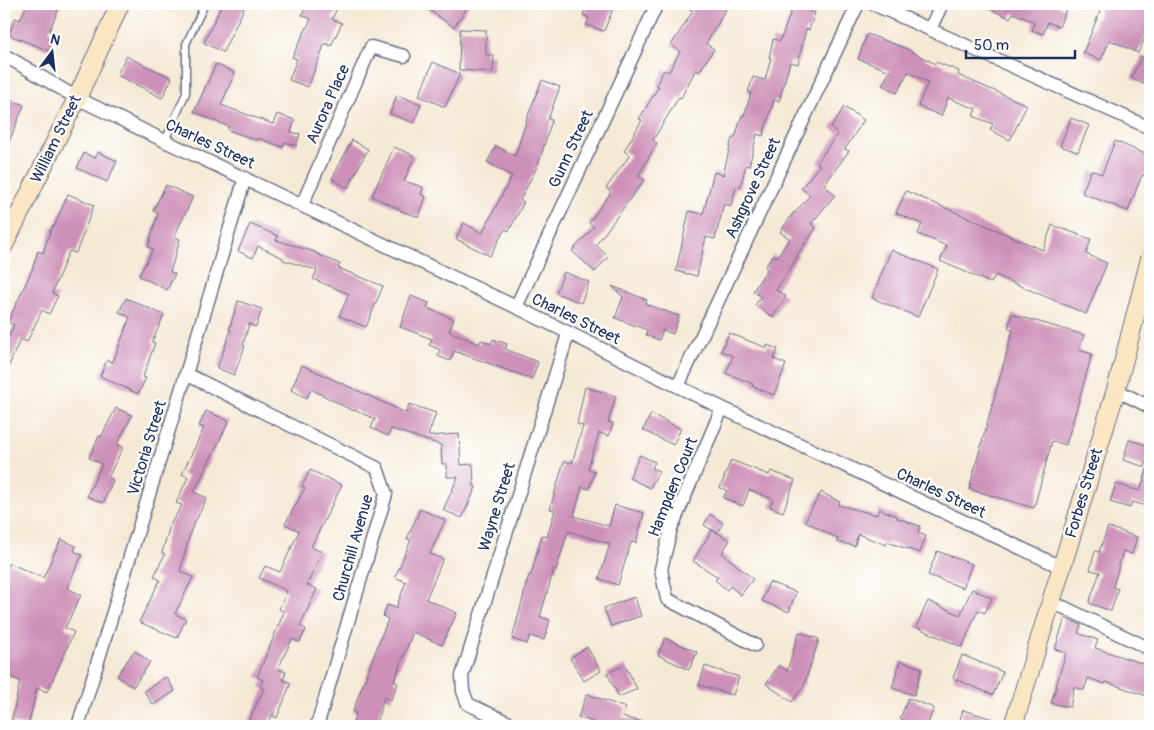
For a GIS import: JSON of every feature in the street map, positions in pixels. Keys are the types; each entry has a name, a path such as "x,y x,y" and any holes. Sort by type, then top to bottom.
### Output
{"street":[{"name":"William Street","path":"4,245 77,98 120,4"},
{"name":"Gunn Street","path":"516,307 656,4"},
{"name":"Ashgrove Street","path":"678,386 858,4"},
{"path":"873,4 1150,128"},
{"path":"930,29 942,4"},
{"name":"Aurora Place","path":"302,205 371,47 404,56"},
{"name":"Charles Street","path":"4,56 77,98 516,307 722,408 1061,567"},
{"name":"Victoria Street","path":"78,726 244,178"},
{"name":"Forbes Street","path":"1012,726 1116,390 1149,268"},
{"name":"Wayne Street","path":"516,726 468,704 463,691 462,676 568,334"},
{"name":"Churchill Avenue","path":"186,374 377,468 386,494 317,726"},
{"path":"1116,390 1150,407"},
{"name":"Hampden Court","path":"722,408 671,529 661,569 667,599 755,645"},
{"path":"1050,604 1063,607 1150,649"}],"lane":[{"path":"165,140 186,93 186,44 205,4"}],"building":[{"path":"27,4 61,4 49,31 56,34 50,51 9,35 15,18 20,20"},
{"path":"222,4 246,4 223,52 204,43"},
{"path":"307,4 339,4 332,19 342,23 331,46 325,43 308,87 289,80 297,59 292,57 311,19 302,15"},
{"path":"420,4 470,4 454,27"},
{"path":"587,4 615,4 604,31 586,25 589,18 583,15"},
{"path":"680,4 729,4 706,44 714,49 699,72 696,69 681,98 679,97 653,140 657,143 638,176 644,180 596,245 608,257 595,272 572,251 594,227 589,223 611,192 606,188 630,155 624,151 642,120 639,119 659,86 656,85 664,70 669,72 680,51 671,45 693,11"},
{"path":"794,4 810,4 807,10 815,13 809,30 806,29 798,64 790,62 779,101 774,100 763,136 757,134 749,166 746,165 740,188 736,187 731,206 724,204 715,239 706,237 697,276 676,271 689,211 703,214 714,172 723,175 732,138 735,138 742,115 744,116 751,93 748,92 753,77 765,80 771,58 769,58 773,39 780,41"},
{"path":"978,4 1053,4 1066,9 1059,27 1048,22 1043,34 1032,30 1034,22 1013,13 1010,18"},
{"path":"1103,4 1150,4 1147,19 1150,20 1150,27 1138,53 1110,40 1101,60 1083,53"},
{"path":"460,29 486,30 486,55 494,55 493,72 459,70"},
{"path":"867,34 905,48 935,64 936,62 959,71 958,75 1027,105 1010,140 990,130 993,124 973,116 976,109 948,98 941,116 918,106 928,82 908,72 897,93 882,85 890,71 858,59"},
{"path":"126,56 172,78 162,98 117,75"},
{"path":"1142,56 1150,60 1150,87 1131,78"},
{"path":"433,62 460,74 445,107 419,96"},
{"path":"216,64 235,73 221,105 273,124 277,114 295,120 291,132 300,134 296,146 285,142 283,147 257,138 256,140 228,130 229,127 194,112"},
{"path":"542,80 560,87 548,119 552,120 538,165 520,200 524,202 509,231 505,229 490,256 456,239 464,223 482,233 512,176 487,162 496,146 515,156"},
{"path":"397,95 421,104 414,123 390,114"},
{"path":"9,99 24,105 4,154 4,113"},
{"path":"844,107 864,120 845,149 849,151 824,185 835,195 811,224 816,228 776,290 786,296 773,317 755,305 761,297 753,291 767,269 765,267 773,255 777,257 790,239 780,232 794,212 810,195 801,188 820,165 817,163 838,133 831,128"},
{"path":"1071,118 1089,125 1078,152 1060,146"},
{"path":"352,140 368,149 348,188 332,179"},
{"path":"1115,141 1150,156 1148,177 1142,175 1128,211 1082,193 1091,170 1102,174"},
{"path":"394,147 415,156 404,181 423,187 421,195 426,196 419,217 401,211 372,196"},
{"path":"98,152 117,161 107,182 77,168 84,153 95,158"},
{"path":"166,185 193,197 174,237 180,239 170,272 175,274 167,290 139,276 153,249 148,247 158,213 153,211"},
{"path":"906,191 1043,250 1052,225 1091,239 1086,254 1107,263 1086,314 995,275 991,283 940,261 947,246 918,234 922,224 896,213"},
{"path":"68,194 94,205 76,253 69,251 52,293 58,296 49,314 42,310 27,342 20,339 4,378 4,347 14,325 8,322 32,270 38,251 43,253 52,226 54,227"},
{"path":"250,224 278,236 276,240 315,252 340,264 338,268 383,286 366,327 339,316 349,294 313,279 317,270 283,260 283,258 258,246 253,258 238,251"},
{"path":"891,250 938,269 918,317 872,298"},
{"path":"564,272 589,282 581,303 556,293"},
{"path":"612,286 647,300 645,304 679,316 673,334 663,330 659,340 646,335 647,330 615,318 623,297"},
{"path":"411,296 429,303 427,308 454,319 449,331 479,344 481,340 491,344 493,339 507,344 505,349 538,362 532,379 454,351 450,361 438,356 440,350 429,345 432,339 400,327"},
{"path":"126,298 164,315 152,342 155,343 143,377 146,378 138,394 100,376 107,360 113,362 130,317 119,312"},
{"path":"238,301 262,309 256,327 249,324 243,345 245,346 234,375 217,368 231,330 229,330"},
{"path":"1012,314 1084,335 1079,350 1092,354 1066,445 1052,441 1034,508 969,489 1013,330 1008,329"},
{"path":"729,333 767,348 767,345 778,349 774,359 786,364 774,395 726,373 733,356 721,351"},
{"path":"302,365 406,413 409,404 436,413 428,436 459,434 461,465 473,464 474,486 476,487 462,518 443,510 458,477 447,477 447,464 442,464 441,445 391,429 388,436 371,428 375,419 353,411 311,389 307,398 291,390"},
{"path":"585,387 616,396 608,422 613,423 609,436 599,433 588,469 595,471 589,489 582,487 574,516 609,526 615,505 644,513 636,543 631,542 618,585 599,579 610,544 568,531 556,570 554,569 540,617 550,620 544,640 530,636 527,644 512,639 542,535 547,537 555,510 550,509 564,461 572,463 583,426 577,424"},
{"path":"116,408 132,415 117,445 123,447 108,478 113,480 103,503 87,496 102,464 89,458 99,436 101,437"},
{"path":"206,411 229,421 194,492 207,498 191,530 180,571 193,577 175,614 186,619 177,638 139,622 160,580 154,576 165,554 162,553 170,525 182,505 176,503 188,477 182,474 204,428 199,426"},
{"path":"651,414 681,429 673,445 643,430"},
{"path":"1129,440 1150,446 1145,467 1123,460"},
{"path":"640,455 655,462 652,468 659,471 650,488 629,478"},
{"path":"731,460 769,475 771,471 795,480 783,512 770,507 773,499 749,490 743,506 723,498 727,490 720,488"},
{"path":"1148,467 1150,467 1150,507 1132,502 1130,508 1110,502 1116,484 1140,491"},
{"path":"310,470 342,485 311,547 322,552 307,585 317,589 300,626 306,629 300,642 292,639 278,669 286,672 283,680 291,683 277,718 272,715 267,726 246,726 264,689 260,687 263,680 257,677 284,612 279,609 287,591 259,578 265,566 280,572 299,531 285,524 305,488 302,486"},
{"path":"821,492 840,502 838,505 877,515 879,509 920,526 918,533 926,536 920,553 887,542 886,545 858,534 855,546 837,542 838,539 805,521"},
{"path":"420,509 445,520 430,554 443,559 426,599 457,613 442,645 413,632 394,681 398,683 391,700 384,697 377,722 372,721 370,726 352,726 356,713 353,712 355,705 388,619 383,616 387,605 396,608 406,582 395,577 411,540 407,539"},
{"path":"710,514 723,523 717,533 704,525"},
{"path":"1108,527 1137,537 1132,554 1123,551 1113,587 1118,589 1111,611 1089,603 1100,572 1090,570 1095,551 1099,552"},
{"path":"712,530 730,540 722,553 753,579 741,595 730,586 727,590 715,580 718,577 693,561"},
{"path":"61,539 76,546 74,551 82,555 67,588 81,595 65,628 74,632 47,692 37,688 28,726 11,723 20,681 4,674 4,575 9,563 43,578"},
{"path":"937,551 972,564 963,588 928,575"},
{"path":"769,582 796,592 789,612 762,601"},
{"path":"972,589 992,598 985,613 978,610 962,647 916,627 928,601 960,615"},
{"path":"635,597 641,616 611,626 604,608"},
{"path":"1065,618 1081,625 1078,633 1098,640 1095,648 1150,666 1150,697 1088,678 1084,690 1074,687 1070,707 1051,703 1066,653 1055,649"},
{"path":"799,632 819,639 804,685 792,702 766,684 779,665 787,671"},
{"path":"665,638 697,652 689,670 658,655"},
{"path":"587,647 601,671 584,681 570,658"},
{"path":"134,651 150,662 133,687 117,676"},
{"path":"962,655 1003,672 993,695 953,678"},
{"path":"900,661 922,668 914,695 892,688"},
{"path":"625,665 637,689 619,697 607,673"},
{"path":"705,666 739,677 733,695 699,685"},
{"path":"166,677 175,691 153,705 144,691"},
{"path":"587,694 626,708 622,717 643,722 642,726 604,726 578,717"},
{"path":"908,698 934,708 927,726 918,726 900,719"},
{"path":"963,710 1003,722 1003,726 958,726"}]}
